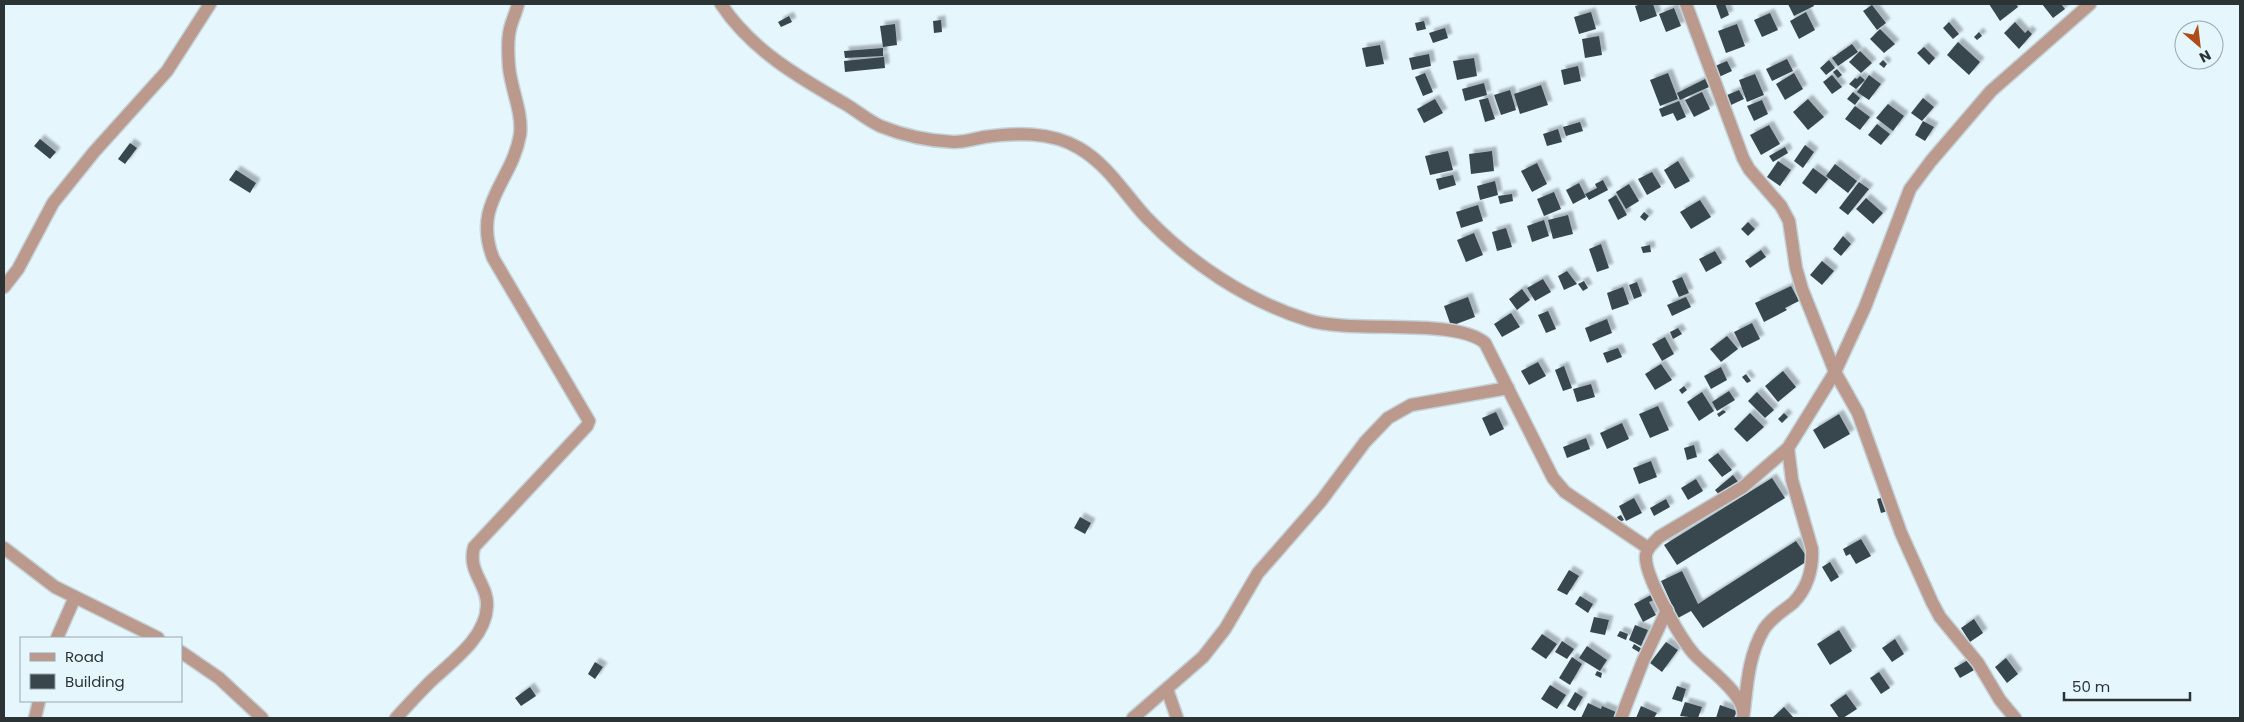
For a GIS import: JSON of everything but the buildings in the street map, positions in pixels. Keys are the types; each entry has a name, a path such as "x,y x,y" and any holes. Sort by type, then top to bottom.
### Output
{"street":[{"path":"4,287 18,268 52,203 94,152 167,72 210,4"},
{"path":"396,718 472,643 486,614 486,597 472,563 474,547 590,421 493,258 488,245 490,204 515,152 520,135 520,123 509,68 508,38 518,4"},
{"path":"721,4 745,36 766,53 880,126 935,140 956,142 1012,134 1038,134 1059,139 1078,147 1097,161 1117,180 1135,206 1176,247 1232,286 1263,304 1310,321 1343,326 1414,328 1468,333 1477,337 1485,343 1543,462 1553,478 1565,492 1648,548"},
{"path":"1686,4 1743,158 1749,169 1781,206 1789,221 1796,268 1802,289 1835,372 1858,413 1901,532 1932,602 1940,617 1978,663 2000,700 2015,718"},
{"path":"1744,715 1738,699 1693,653 1667,610 1649,571 1646,557 1648,548 1659,537 1743,486 1788,448 1835,372 1865,307 1910,189 1920,174 1991,91 2010,72 2090,4"},
{"path":"1133,718 1203,657 1225,628 1258,573 1321,501 1365,442 1388,418 1411,405 1508,388"},
{"path":"1744,715 1749,667 1756,644 1765,627 1802,592 1812,560 1812,549 1792,480 1788,448"},
{"path":"4,548 55,587 156,637"},
{"path":"57,637 75,597"},
{"path":"1621,718 1643,661 1667,610"},
{"path":"182,653 219,678 262,718"},
{"path":"1167,689 1177,718"},
{"path":"35,718 38,702"}]}
